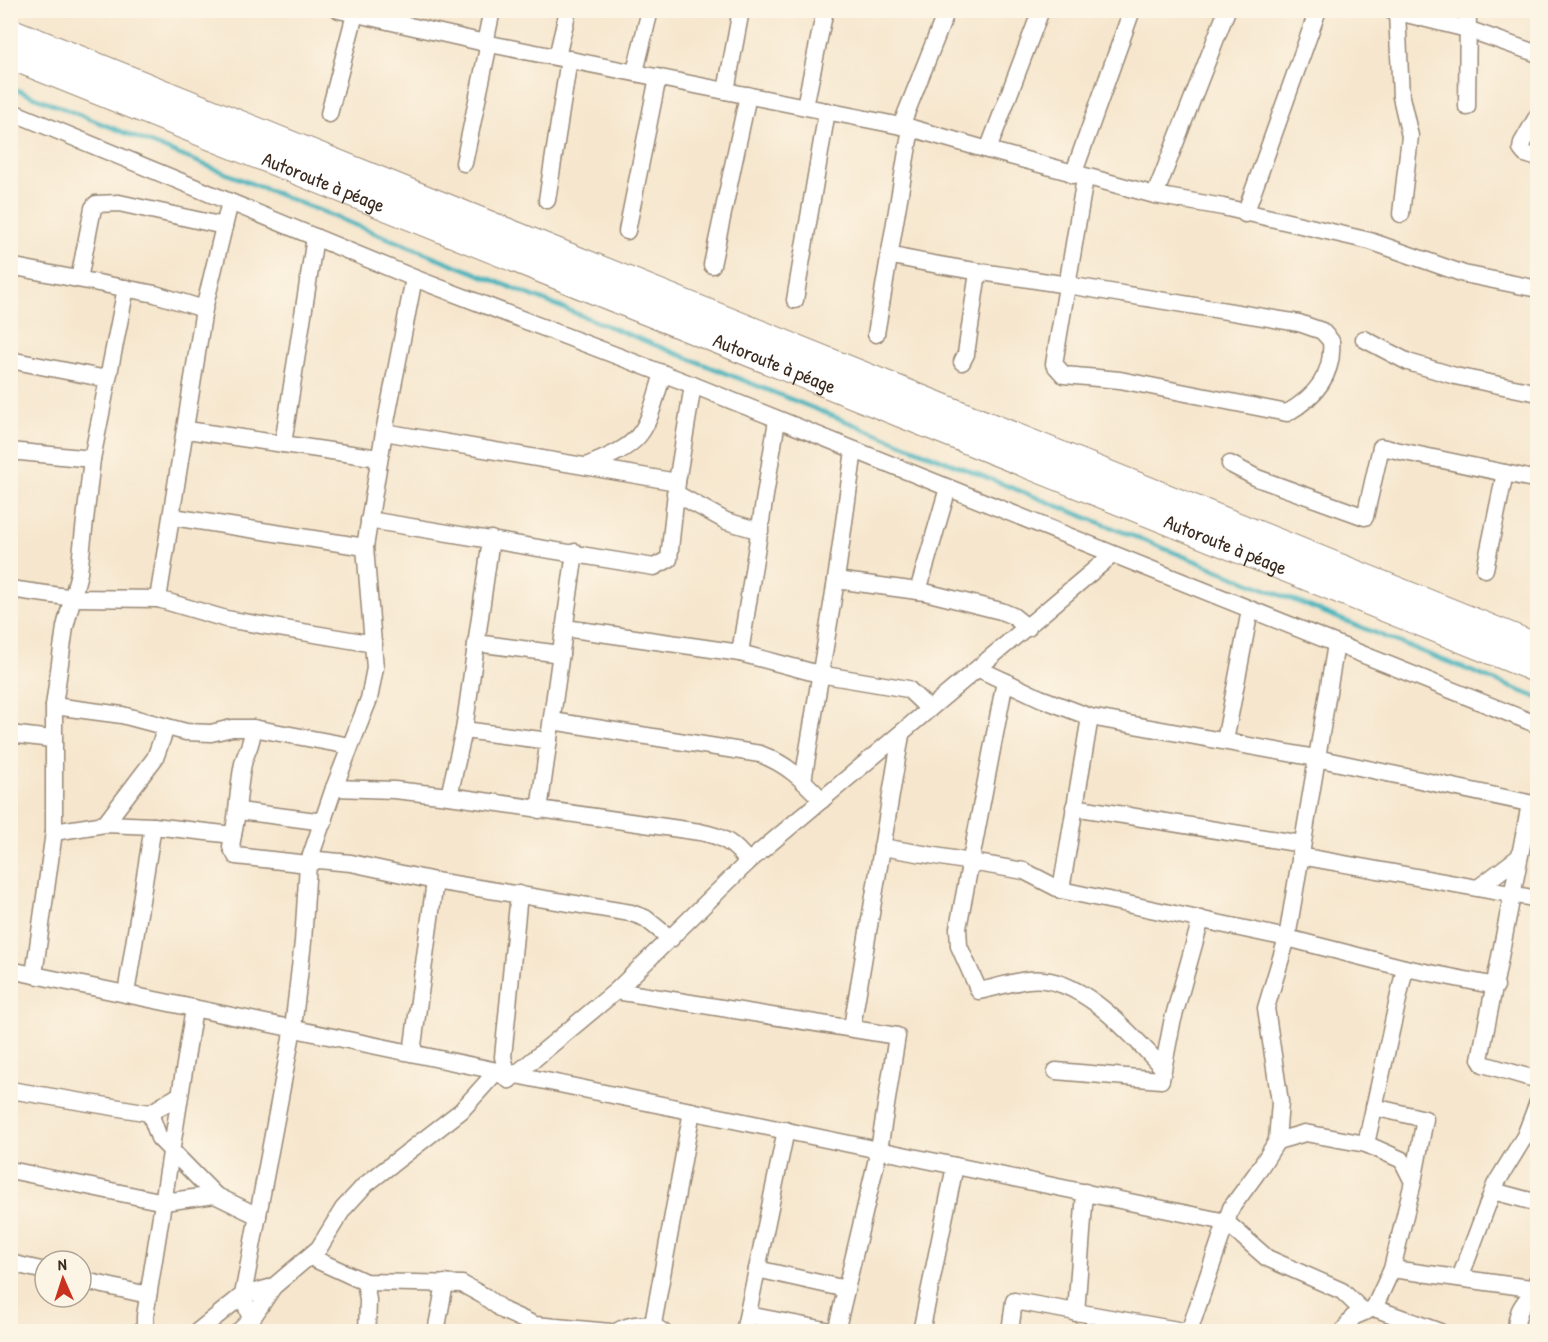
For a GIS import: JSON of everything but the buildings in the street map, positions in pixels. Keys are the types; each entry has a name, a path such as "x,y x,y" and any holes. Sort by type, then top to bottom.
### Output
{"highway":[{"path":"10,31 1538,647"},
{"name":"Autoroute à péage","path":"10,56 1538,670"}],"street":[{"path":"464,163 492,10"},
{"path":"547,201 568,10"},
{"path":"635,72 650,10"},
{"path":"726,91 741,10"},
{"path":"805,106 825,10"},
{"path":"988,150 1041,10"},
{"path":"890,255 947,268 1067,285 1299,323 1322,331 1331,341 1332,351 1321,387 1303,404 1287,414 1120,380 1064,375 1054,364 1067,285 1079,176 1132,10"},
{"path":"1155,195 1227,10"},
{"path":"1245,214 1318,10"},
{"path":"1467,107 1468,10"},
{"path":"876,334 890,255 906,127 946,11"},
{"path":"1401,214 1410,136 1401,97 1394,11 1467,29 1538,54"},
{"path":"329,114 347,12 408,18 487,43 906,127 1155,195 1223,207 1245,214 1370,241 1464,274 1538,289"},
{"path":"627,231 658,77"},
{"path":"712,265 748,95"},
{"path":"10,111 414,278 693,385 1538,725"},
{"path":"795,300 827,111"},
{"path":"1538,115 1521,147 1525,154 1538,158"},
{"path":"158,599 187,430 204,309 230,202"},
{"path":"79,279 93,208 96,204 118,203 224,226"},
{"path":"283,444 315,237"},
{"path":"10,266 126,288 204,309"},
{"path":"962,362 966,354 978,272"},
{"path":"250,1326 243,1295 293,1028 303,942 308,864 334,788 369,699 375,668 365,547 379,458 414,278"},
{"path":"34,975 54,832 52,739 54,706 65,627 74,598 92,459 126,288"},
{"path":"1364,339 1408,362 1455,376 1538,393"},
{"path":"10,360 107,379"},
{"path":"585,466 632,444 646,427 663,374"},
{"path":"369,520 575,552 654,567 662,564 669,559 676,487 693,385"},
{"path":"740,653 777,420"},
{"path":"187,430 379,458"},
{"path":"384,432 585,466 676,487 726,521 760,531"},
{"path":"1230,464 1257,478 1365,517 1381,447 1538,480"},
{"path":"803,781 836,580 854,450"},
{"path":"11,453 92,459"},
{"path":"1485,569 1505,473"},
{"path":"918,591 948,488"},
{"path":"173,518 365,547"},
{"path":"449,796 464,730 491,539"},
{"path":"539,810 575,552"},
{"path":"238,1332 250,1326 273,1287 319,1248 344,1209 365,1185 616,991 748,862 1112,555"},
{"path":"836,580 918,591 1001,611 1013,616 1028,628"},
{"path":"10,589 74,598 158,599 193,611 236,621 374,644"},
{"path":"1225,741 1250,610"},
{"path":"565,628 740,653 819,674 908,689 929,709"},
{"path":"476,643 561,654"},
{"path":"1010,1332 1014,1301 1076,1313 1100,1325 1189,1332 1231,1208 1277,1141 1280,1102 1266,1008 1287,938 1336,644"},
{"path":"979,669 1090,717 1316,758 1534,805 1511,894 1496,986 1480,1062 1538,1080"},
{"path":"1005,681 958,928 959,946 979,991 1030,980 1053,981 1078,991 1109,1015 1163,1068"},
{"path":"54,706 122,715 166,728 200,734 253,728 350,746"},
{"path":"1061,890 1090,717"},
{"path":"552,721 760,754 781,762 822,800"},
{"path":"105,824 155,758 166,728"},
{"path":"253,728 251,747 242,770 239,811 231,847 236,856 308,864 318,860 351,863 435,881 631,913 645,918 671,939"},
{"path":"464,730 549,741"},
{"path":"10,734 52,739"},
{"path":"852,1027 901,735"},
{"path":"334,788 394,790 449,796 718,835 732,843 748,862"},
{"path":"1074,807 1301,850 1538,899"},
{"path":"239,811 324,822"},
{"path":"54,832 105,824 153,826 233,835"},
{"path":"126,994 153,826"},
{"path":"882,848 1024,872 1061,890 1287,938 1405,968 1496,986"},
{"path":"1478,888 1519,857"},
{"path":"412,1053 435,881"},
{"path":"507,1074 503,1057 519,894"},
{"path":"1056,1071 1161,1080 1172,1023 1201,919"},
{"path":"1366,1144 1405,968"},
{"path":"10,970 1226,1221 1267,1258 1342,1291 1369,1310 1440,1332"},
{"path":"616,991 897,1036 879,1150 836,1332 746,1323 786,1130"},
{"path":"145,1332 148,1295 164,1202 178,1096 194,1008"},
{"path":"10,1090 150,1113 178,1096"},
{"path":"1460,1278 1493,1191 1525,1136 1538,1102"},
{"path":"1343,1332 1353,1317 1369,1310 1392,1269 1413,1182 1425,1119 1374,1107"},
{"path":"616,1332 626,1326 658,1328 692,1111"},
{"path":"150,1113 155,1130 171,1152 215,1195 258,1216"},
{"path":"1277,1141 1305,1133 1366,1144 1401,1160 1413,1182"},
{"path":"921,1332 955,1166"},
{"path":"10,1170 164,1202 215,1195"},
{"path":"1493,1191 1538,1203"},
{"path":"1076,1313 1084,1192"},
{"path":"310,1257 365,1282 462,1284 531,1328 610,1332"},
{"path":"10,1263 33,1268"},
{"path":"757,1269 846,1289"},
{"path":"1392,1269 1537,1286"},
{"path":"365,1282 368,1300 367,1332"},
{"path":"93,1283 148,1295"},
{"path":"436,1332 445,1283"},
{"path":"1516,1332 1521,1304 1537,1286"},
{"path":"197,1332 243,1295 273,1287"}],"waterway":[{"path":"10,87 1538,698"}]}
